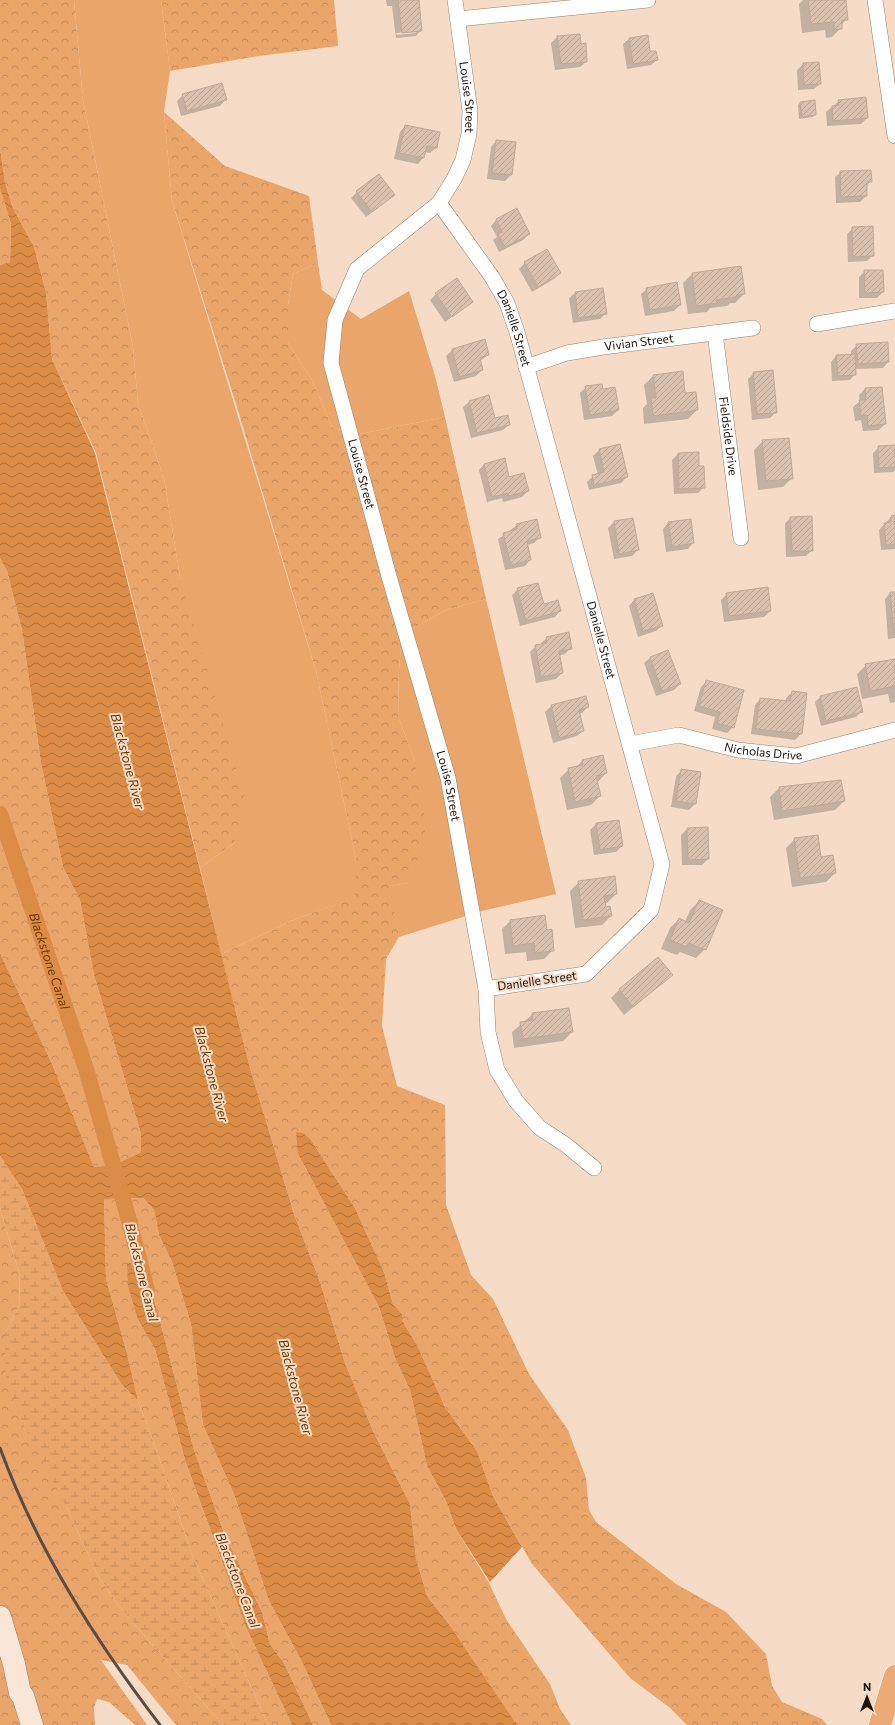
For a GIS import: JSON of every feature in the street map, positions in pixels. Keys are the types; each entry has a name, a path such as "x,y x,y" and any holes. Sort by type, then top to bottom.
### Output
{"highway":[{"path":"880,1725 895,1676"}],"main road":[{"path":"0,1617 14,1664 20,1693 23,1696 32,1725"}],"street":[{"name":"Louise Street","path":"455,0 470,112 469,134 463,160 454,180 439,203 357,269 335,320 331,363 390,580 448,778 486,989 488,1032 497,1070 516,1101 540,1128 566,1145 594,1168"},
{"path":"458,19 648,0"},
{"path":"875,0 895,136"},
{"name":"Danielle Street","path":"439,203 492,276 507,303 526,367 662,864 651,910 586,974 486,989"},
{"path":"817,324 895,311"},
{"name":"Vivian Street","path":"526,367 574,352 753,328"},
{"name":"Fieldside Drive","path":"715,333 741,538"},
{"name":"Nicholas Drive","path":"630,744 679,735 738,750 796,756 895,730"}],"green space":[{"path":"0,0 74,0 83,100 133,347 138,404 164,478 180,577 245,799 234,843 200,868 96,453 52,359 46,292 34,247 13,208 5,183 0,148"},
{"path":"74,0 161,0 170,71 164,112 172,201 316,671 356,859 356,897 291,921 221,954 200,868 234,843 180,577 164,478 138,404 133,347 83,100"},
{"path":"161,0 334,0 338,46 259,56 170,71"},
{"path":"164,112 225,166 309,196 318,263 293,274 288,305 288,343 313,382 332,427 354,435 445,417 486,599 446,610 402,635 399,670 398,716 415,762 426,824 423,847 408,883 390,886 399,937 386,959 382,1026 397,1086 445,1105 446,1205 471,1275 493,1299 529,1374 568,1430 586,1478 589,1510 596,1522 676,1584 726,1612 766,1654 772,1686 782,1702 822,1719 827,1725 687,1725 669,1707 630,1678 532,1564 493,1496 477,1451 445,1407 418,1347 402,1320 402,1314 393,1304 384,1272 355,1208 311,1140 298,1154 379,1307 395,1358 410,1390 427,1466 446,1501 456,1529 489,1583 506,1619 550,1684 560,1709 571,1725 508,1725 448,1623 427,1596 416,1558 410,1504 373,1431 345,1363 320,1282 294,1214 250,1068 221,954 291,921 355,897 356,859 316,671 236,404 172,201"},
{"path":"0,187 11,224 10,262 0,265"},
{"path":"318,263 322,290 361,319 409,291 435,376 445,417 354,435 332,427 313,382 288,343 288,305 293,274"},
{"path":"0,558 7,571 22,630 41,763 63,867 80,900 94,975 141,1134 141,1152 114,1165 94,1167 52,1064 0,953"},
{"path":"486,599 556,894 482,911 399,937 389,886 408,883 415,762 398,716 399,670 402,635 446,610"},
{"path":"0,1156 22,1189 63,1291 122,1385 138,1401 193,1557 268,1725 223,1725 122,1610 97,1574 67,1508 22,1422 6,1378 5,1333 19,1306 20,1276 0,1208"},
{"path":"143,1198 154,1210 159,1235 172,1262 191,1324 203,1425 234,1494 269,1601 302,1662 331,1725 313,1725 284,1663 270,1644 262,1612 224,1533 194,1450 148,1276 138,1320 155,1349 185,1460 245,1625 292,1725 268,1725 193,1557 138,1401 127,1353 106,1279 104,1199"},
{"path":"0,1208 20,1276 19,1306 5,1333 67,1508 97,1574 122,1610 223,1725 176,1725 127,1665 101,1660 147,1725 135,1725 109,1702 97,1699 94,1708 95,1725 0,1725"}],"water":[{"name":"Blackstone River","path":"0,148 5,183 13,208 34,247 46,292 52,359 95,453 250,1068 294,1214 320,1282 345,1363 373,1431 410,1504 416,1558 427,1596 448,1623 517,1725 331,1725 302,1662 269,1601 234,1494 203,1425 191,1324 172,1262 159,1235 154,1210 143,1198 104,1199 106,1279 127,1353 138,1401 122,1385 63,1291 22,1189 0,1156 0,953 52,1064 94,1167 114,1165 141,1152 141,1134 94,975 80,900 63,867 41,763 22,630 7,571 0,558 0,265 10,262 11,224 0,188"},
{"path":"296,1132 303,1133 311,1140 355,1208 384,1272 393,1304 402,1314 402,1320 418,1347 445,1407 477,1451 493,1496 522,1547 490,1582 456,1529 446,1501 427,1466 410,1390 395,1358 379,1307 298,1154"},
{"path":"127,1263 137,1264 148,1276 194,1450 224,1533 262,1612 270,1644 284,1663 313,1725 292,1725 245,1625 185,1460 155,1349 138,1320 128,1286"}],"building":[{"path":"398,0 419,0 422,31 402,33"},
{"path":"808,0 846,0 848,20 842,20 842,29 834,30 834,22 811,24"},
{"path":"580,34 581,44 586,43 587,62 561,64 557,36"},
{"path":"648,35 650,51 656,51 658,60 633,64 629,38"},
{"path":"819,62 821,84 804,85 803,63"},
{"path":"222,83 227,100 187,111 182,94"},
{"path":"866,97 868,118 833,121 832,106 839,105 838,100"},
{"path":"815,100 816,115 802,117 800,102"},
{"path":"405,125 440,132 437,148 427,146 424,158 399,153"},
{"path":"496,140 516,142 512,175 492,173"},
{"path":"871,170 872,182 867,182 867,196 841,197 840,171"},
{"path":"379,174 395,195 372,212 356,191"},
{"path":"517,208 530,234 505,247 498,234 502,232 496,219"},
{"path":"873,226 874,256 853,257 852,227"},
{"path":"547,249 561,273 538,287 524,262"},
{"path":"741,266 745,294 737,295 737,297 716,300 717,303 696,306 692,273"},
{"path":"864,270 883,270 884,292 865,293"},
{"path":"457,278 473,302 452,317 435,293"},
{"path":"677,282 681,305 650,310 646,288"},
{"path":"603,288 607,314 578,318 575,292"},
{"path":"485,339 489,355 480,358 483,370 459,377 452,349"},
{"path":"888,342 889,362 858,364 856,344"},
{"path":"855,354 856,375 838,376 836,355"},
{"path":"773,370 777,413 757,414 753,372"},
{"path":"683,371 685,393 696,392 698,410 653,416 651,398 656,398 653,375"},
{"path":"602,384 603,389 615,387 619,410 590,415 585,386"},
{"path":"882,387 886,424 868,426 867,415 861,416 859,400 866,400 865,388"},
{"path":"489,395 495,418 508,415 510,425 477,433 469,401"},
{"path":"789,438 793,479 766,481 762,440"},
{"path":"620,444 628,477 594,485 592,475 604,472 599,449"},
{"path":"895,445 895,467 879,468 878,446"},
{"path":"699,452 699,466 704,466 705,488 679,489 678,453"},
{"path":"505,458 509,477 524,473 529,491 509,496 508,493 492,497 484,464"},
{"path":"895,515 895,544 886,545 884,523 891,522 891,516"},
{"path":"812,516 813,551 792,551 790,517"},
{"path":"633,518 639,550 619,554 614,521"},
{"path":"537,519 541,538 527,541 531,560 511,565 503,533 517,529 516,524"},
{"path":"691,519 694,543 672,547 668,522"},
{"path":"538,583 544,604 558,600 561,611 526,621 517,588"},
{"path":"768,587 771,611 729,616 726,593"},
{"path":"890,592 895,592 895,633 894,633"},
{"path":"653,593 663,626 643,631 634,599"},
{"path":"569,632 572,649 559,651 563,673 541,677 535,645 547,643 546,637"},
{"path":"668,650 681,684 662,691 650,657"},
{"path":"895,659 895,686 870,691 865,664"},
{"path":"706,680 744,690 734,728 717,723 720,712 699,706"},
{"path":"857,687 863,712 826,721 820,696"},
{"path":"792,691 807,693 802,734 756,729 760,698 790,701"},
{"path":"586,696 589,707 579,710 584,731 559,738 551,705"},
{"path":"603,755 607,773 596,776 601,796 575,802 568,768 583,765 582,760"},
{"path":"681,769 701,772 696,804 676,801"},
{"path":"841,780 845,801 782,811 779,787"},
{"path":"619,820 623,846 600,850 596,823"},
{"path":"708,827 709,859 688,860 687,828"},
{"path":"818,835 821,857 833,855 836,873 800,878 794,838"},
{"path":"615,876 617,894 604,896 606,907 610,906 612,916 583,920 578,881"},
{"path":"699,900 723,910 706,950 688,943 687,947 670,940 679,918 689,923"},
{"path":"545,915 547,930 552,929 554,951 535,953 534,943 513,946 510,920"},
{"path":"658,957 673,975 633,1007 619,989"},
{"path":"569,1008 573,1032 523,1039 520,1022 533,1020 532,1013"}],"waterway":[{"name":"Blackstone Canal","path":"0,814 86,1069 147,1290"}],"railway":[{"path":"0,1448 31,1522 50,1558 91,1627 136,1693 160,1725"}]}
